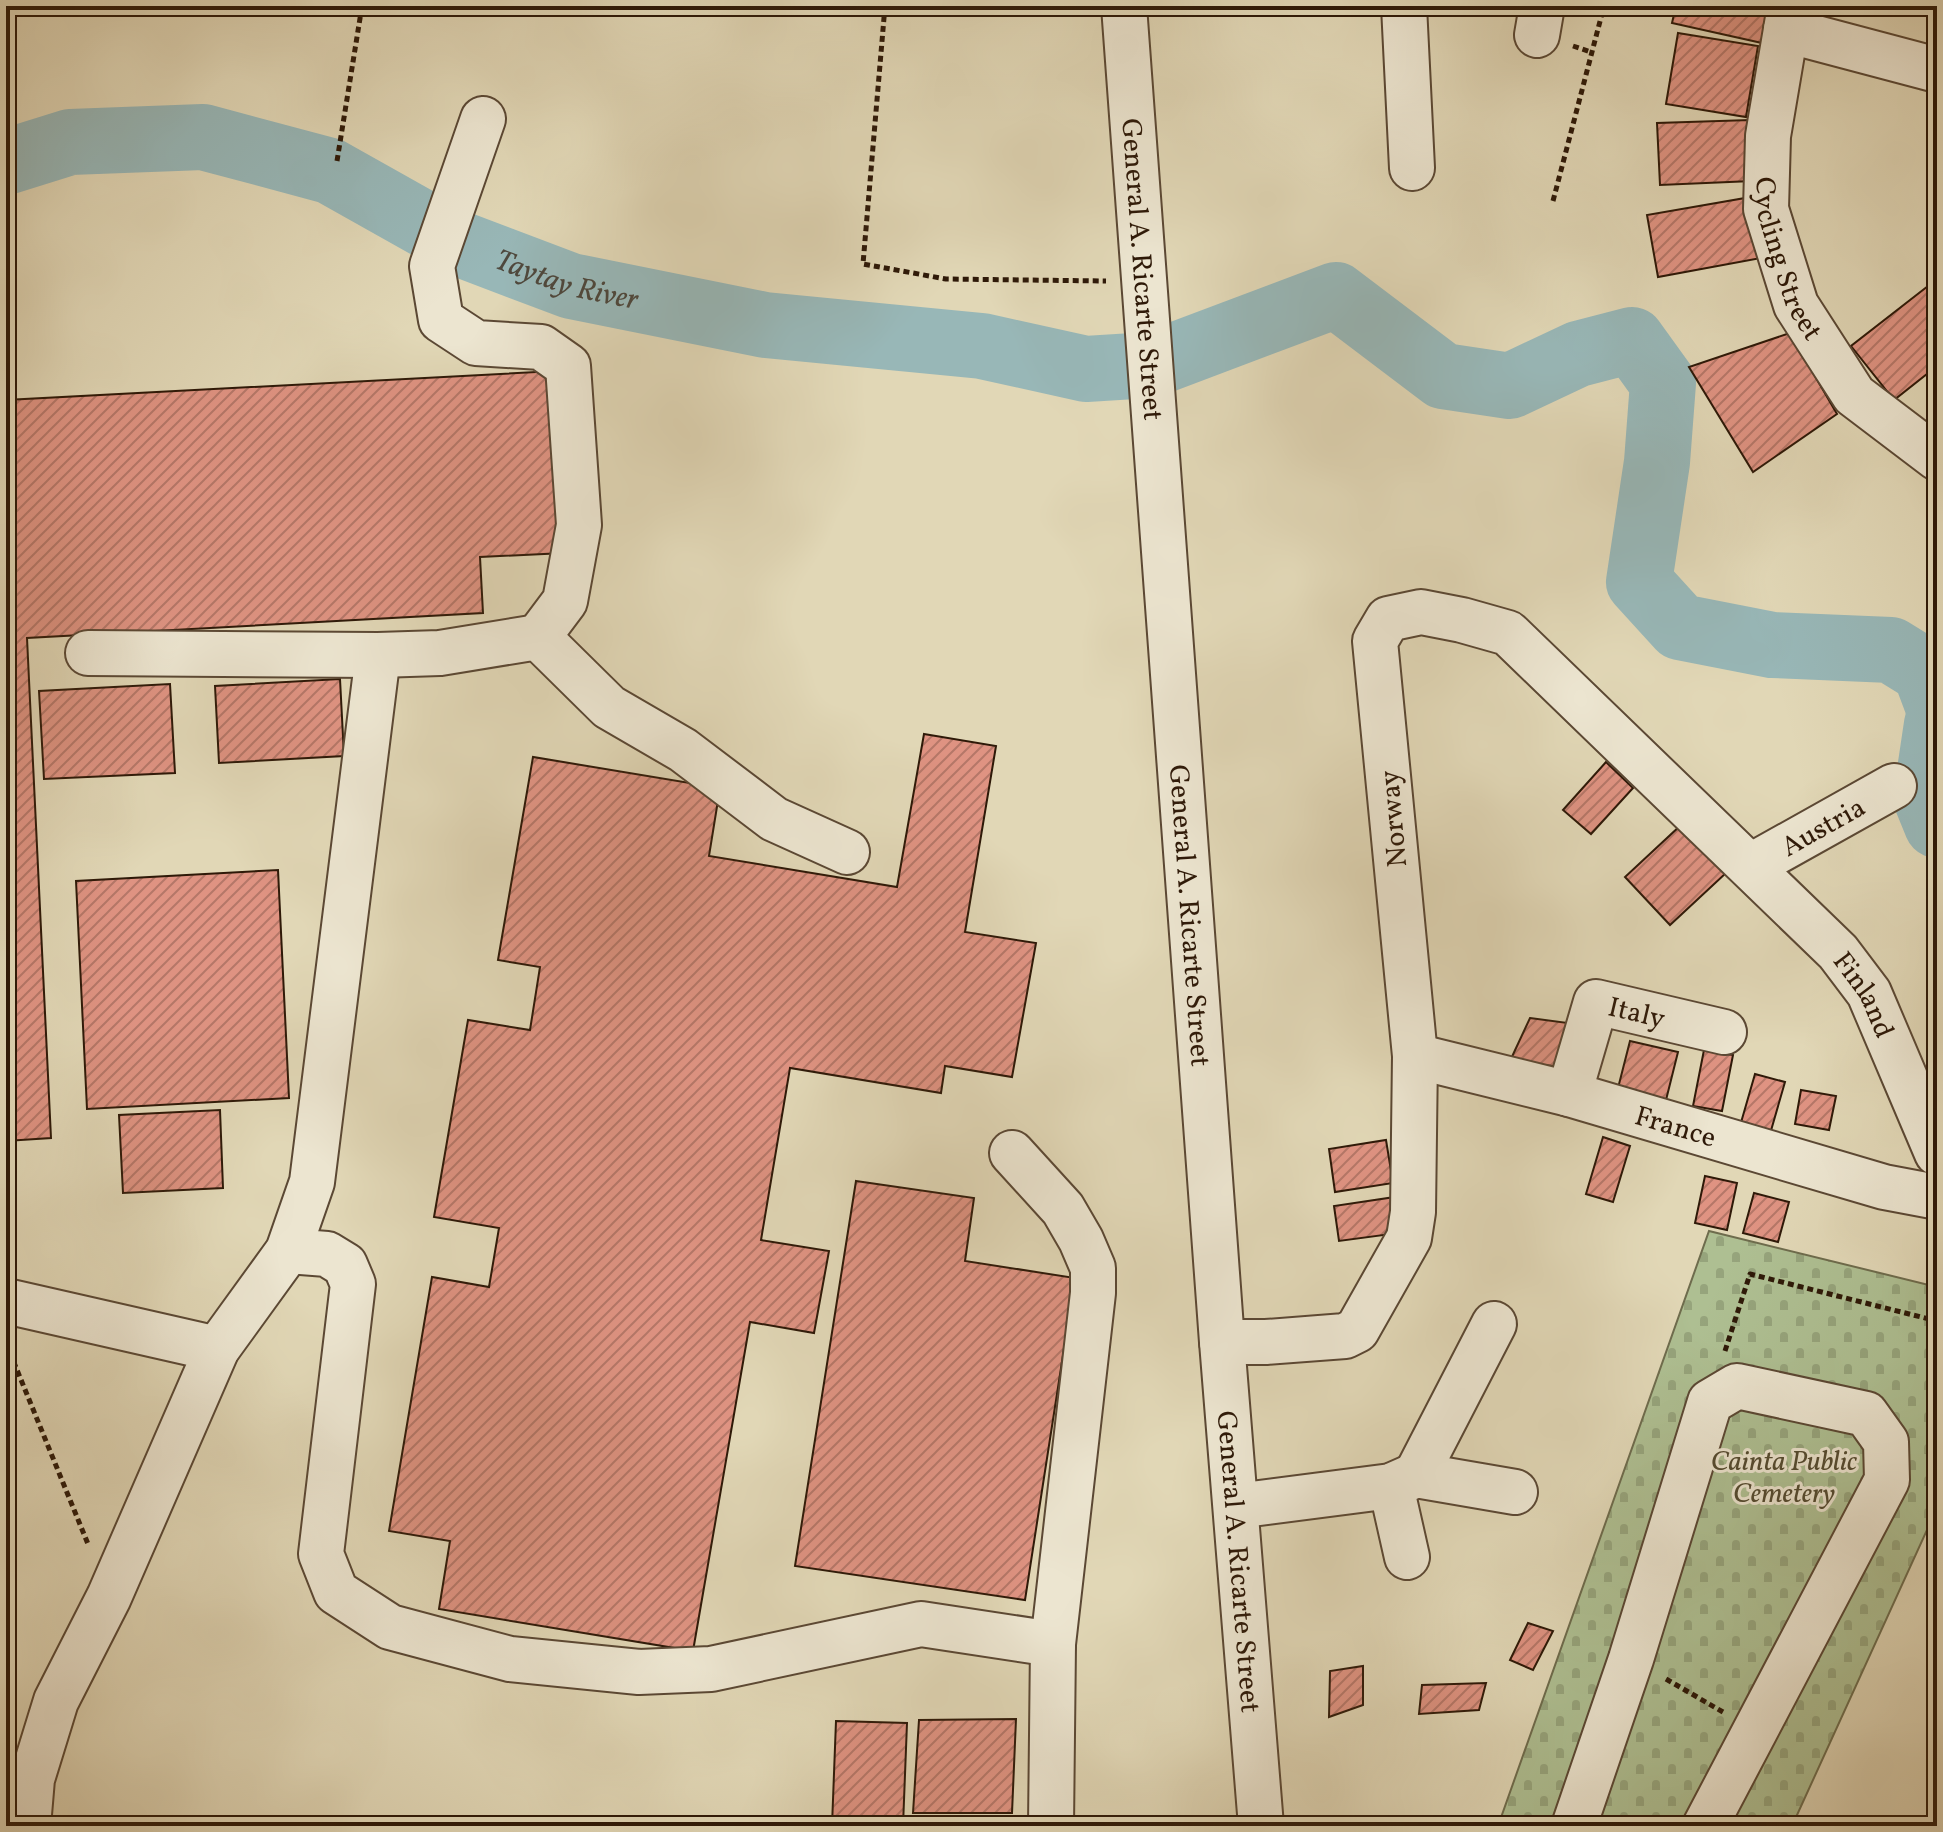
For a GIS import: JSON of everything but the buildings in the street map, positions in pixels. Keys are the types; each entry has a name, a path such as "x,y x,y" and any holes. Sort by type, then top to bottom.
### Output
{"street":[{"name":"General A. Ricarte Street","path":"1124,6 1222,1342 1261,1826"},
{"path":"1404,6 1412,168"},
{"path":"1788,18 1937,70"},
{"name":"Cycling Street","path":"1788,18 1768,136 1766,209 1796,305 1854,395 1937,458"},
{"path":"88,653 440,653 538,637 565,601 579,525 568,366 541,347 476,343 441,320 432,266 483,119"},
{"name":"Norway","path":"1222,1342 1345,1336 1357,1330 1409,1238 1413,1212 1415,1056 1375,641 1388,619 1421,612 1508,633 1751,866"},
{"path":"538,637 609,707 683,750 774,819 847,852"},
{"path":"28,1826 32,1779 56,1701 109,1597 217,1349 288,1251 312,1182 378,655"},
{"name":"Austria","path":"1751,866 1894,786"},
{"name":"Finland","path":"1751,866 1838,952 1869,993 1937,1153"},
{"name":"Italy","path":"1569,1094 1596,1002 1724,1032"},
{"name":"France","path":"1415,1056 1569,1094 1884,1187 1937,1197"},
{"path":"1012,1153 1063,1209 1093,1268 1093,1293 1053,1644 1051,1826"},
{"path":"288,1251 327,1254 345,1265 353,1284 321,1554 336,1592 390,1627 510,1659 639,1672 711,1669 921,1624 1053,1644"},
{"path":"6,1301 217,1349"},
{"path":"1407,1557 1403,1480 1494,1324"},
{"path":"1574,1826 1631,1659 1710,1402 1737,1386 1866,1414 1886,1442 1887,1480 1705,1826"},
{"path":"1236,1506 1403,1480 1515,1492"}],"path":[{"path":"337,161 362,6"},
{"path":"885,6 863,264 946,279 1145,281"},
{"path":"1553,201 1604,6"},
{"path":"1710,1402 1750,1274 1937,1321"},
{"path":"6,1343 109,1597"},
{"path":"1631,1659 1755,1730"}],"green space":[{"name":"Cainta Public Cemetery","path":"1709,1231 1937,1287 1937,1508 1792,1826 1498,1826"}],"waterway":[{"name":"Taytay River","path":"6,162 70,142 203,137 330,171 460,244 571,286 765,325 982,346 1086,369 1150,365 1336,295 1443,376 1510,386 1578,354 1632,340 1663,383 1657,462 1639,582 1680,627 1772,645 1891,650 1925,671 1937,703"},
{"path":"1937,724 1926,798 1937,825"}]}
